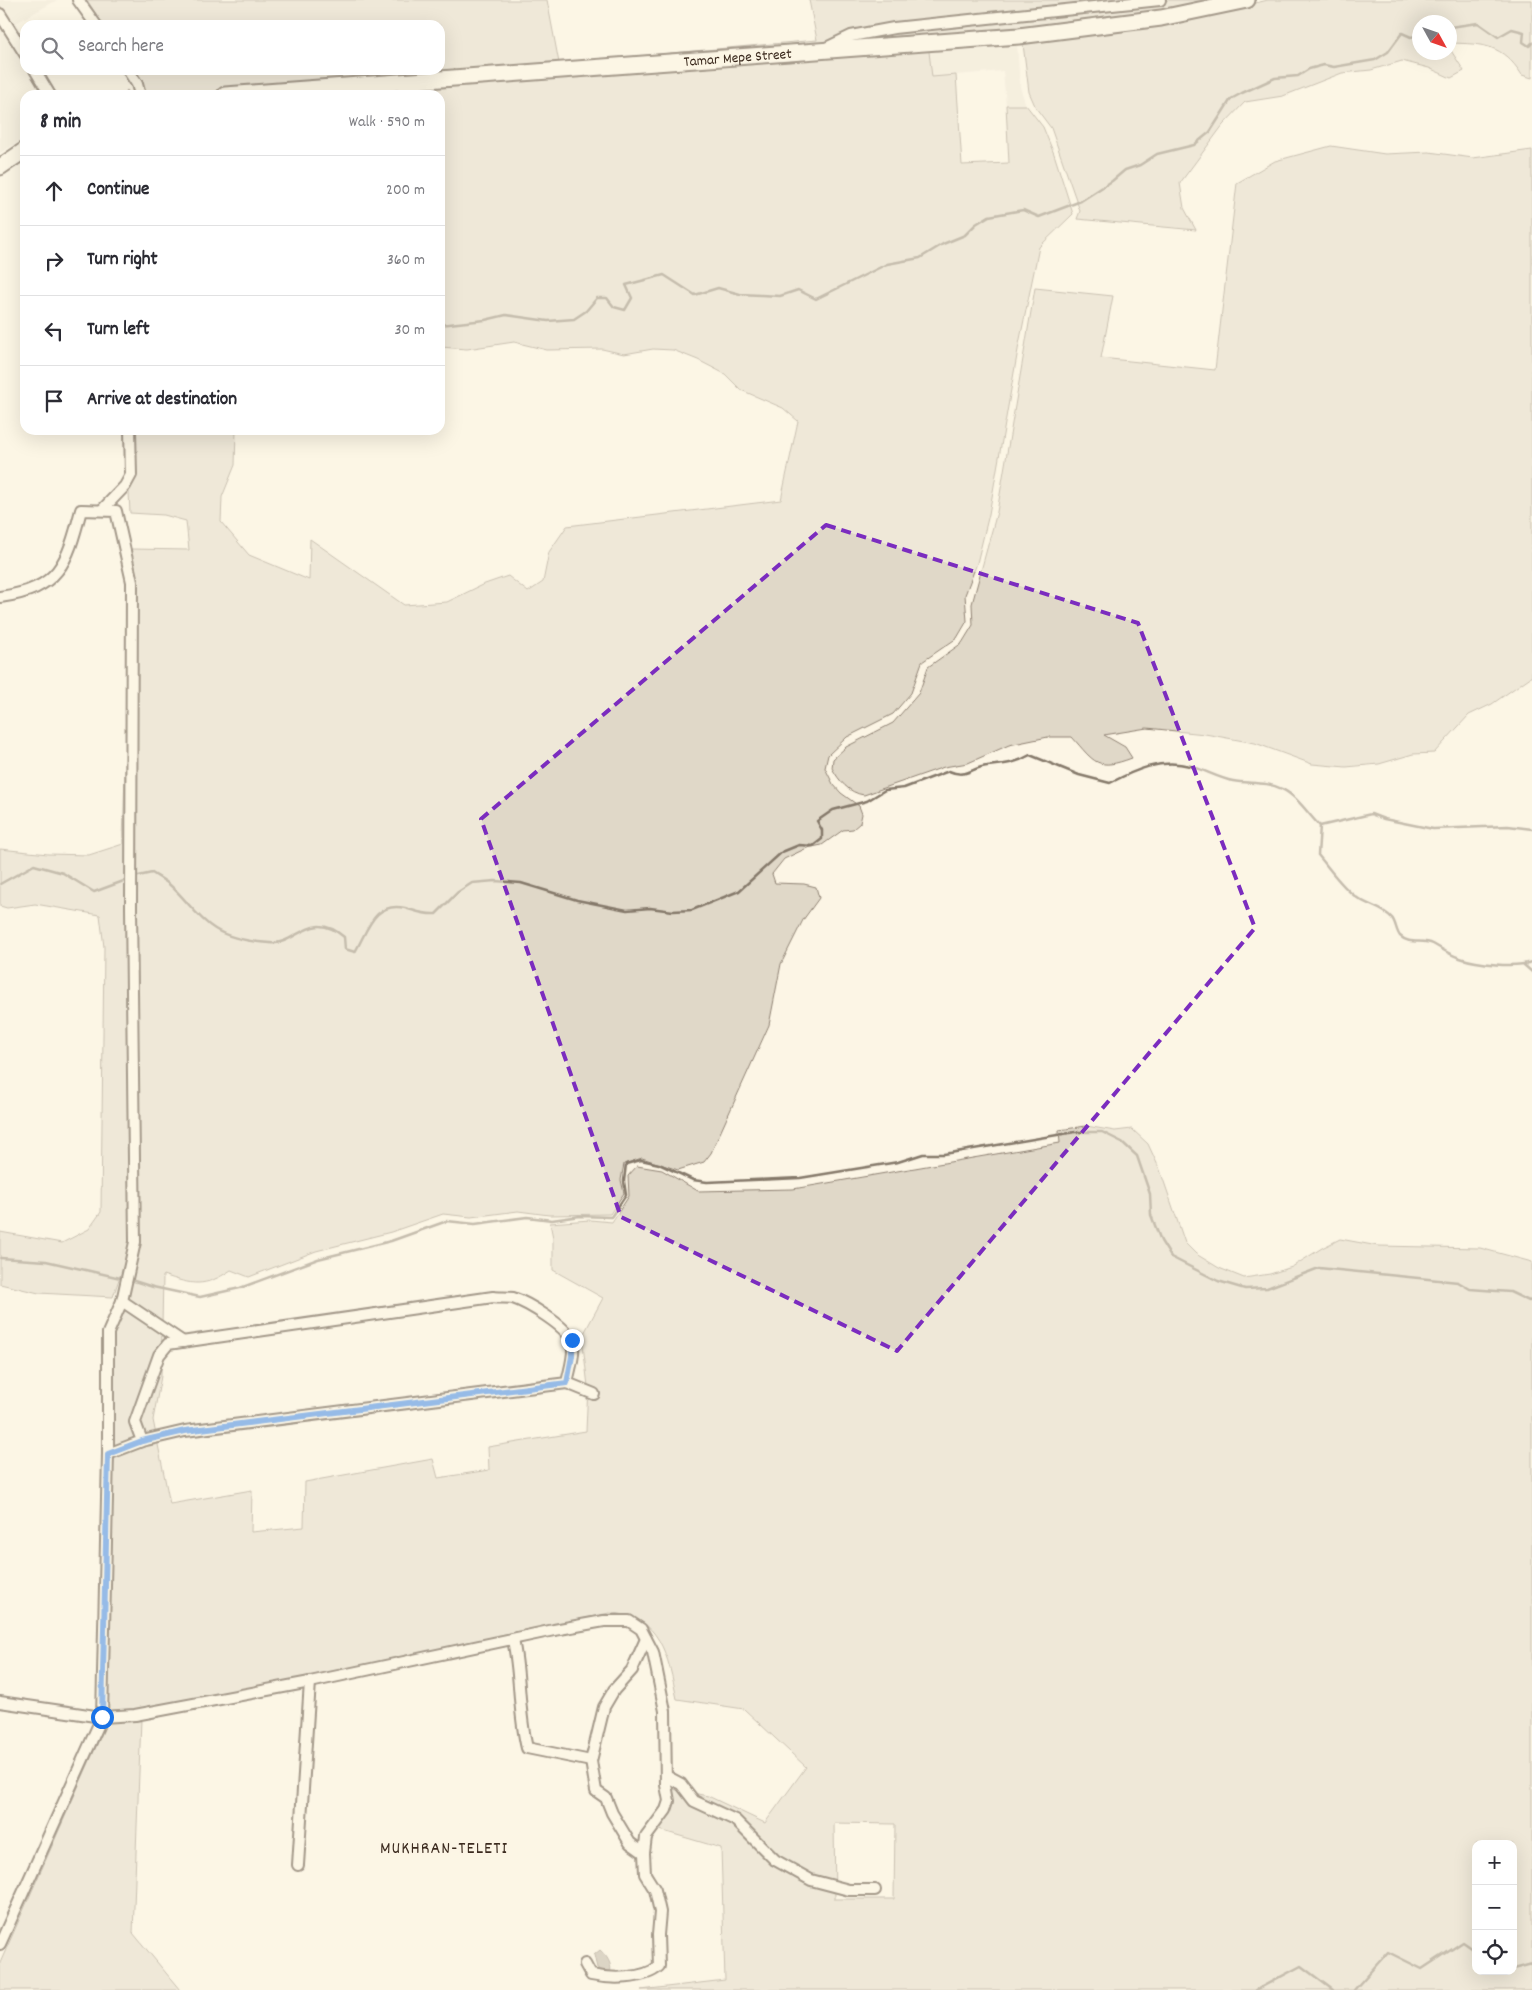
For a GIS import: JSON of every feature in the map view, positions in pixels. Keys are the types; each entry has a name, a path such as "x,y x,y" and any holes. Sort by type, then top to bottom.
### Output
{"street":[{"path":"78,0 92,20"},
{"path":"821,50 851,36 894,28 1160,0"},
{"name":"Tamar Mepe Street","path":"301,90 1019,36 1161,18 1247,0"},
{"path":"0,14 20,46"},
{"path":"38,75 47,90"},
{"path":"131,75 139,90"},
{"path":"0,167 20,153"},
{"path":"102,510 125,486 131,475 130,435"},
{"path":"0,597 24,594 42,586 62,564 73,541 81,510 116,511 132,582 131,908 134,1242 122,1301 108,1334 108,1454 102,1717 0,1944"},
{"path":"142,1441 135,1422 159,1354 168,1344 493,1297 512,1298 556,1323 572,1340 572,1356 567,1383"},
{"path":"122,1301 183,1342"},
{"path":"108,1454 142,1441 185,1431 567,1383 594,1394"},
{"path":"0,1702 102,1717 135,1715 310,1682 604,1621 629,1621 641,1629 653,1652 665,1711 666,1776 669,1800 666,1810 646,1836 644,1853 645,1874 655,1890 660,1912 658,1935 659,1966 652,1972 608,1979 591,1975 585,1964"},
{"path":"644,1853 630,1843 612,1813 606,1798 596,1790 591,1761 604,1707 614,1690 632,1670 646,1639"},
{"path":"514,1640 521,1692 521,1724 527,1748 591,1761"},
{"path":"298,1865 310,1682"},
{"path":"666,1776 681,1784 694,1801 735,1820 775,1860 804,1876 832,1887 876,1890"}],"highlighted area":[{"path":"826,525 1138,623 1255,928 897,1351 621,1217 481,819"}],"shaded area":[{"path":"0,0 57,0 16,23 20,31 20,75 43,75 50,90 20,90 20,141 0,153"},
{"path":"87,0 547,0 559,63 817,40 809,0 1230,0 1155,13 1079,23 927,35 932,77 956,75 962,165 1009,163 1006,105 1026,105 1043,127 1054,154 1073,214 1039,247 1019,344 989,514 977,563 965,595 967,621 957,638 922,662 911,693 893,714 847,737 828,755 825,768 833,784 841,793 859,806 862,814 860,823 853,829 843,830 822,845 807,848 784,859 772,874 775,883 804,884 816,887 819,898 803,920 781,964 769,1025 711,1153 704,1162 678,1170 642,1158 624,1164 621,1180 624,1193 610,1214 549,1215 518,1211 471,1217 443,1214 391,1232 316,1251 249,1277 231,1270 213,1280 191,1283 163,1275 161,1376 153,1420 170,1504 252,1490 251,1532 304,1527 305,1482 433,1459 438,1478 489,1470 488,1447 586,1431 588,1386 582,1337 603,1298 553,1270 553,1238 550,1223 590,1220 612,1222 629,1196 628,1176 637,1166 662,1170 698,1191 793,1189 1060,1143 1059,1130 1086,1126 1115,1131 1132,1129 1148,1144 1160,1170 1185,1243 1196,1254 1219,1268 1244,1278 1270,1274 1292,1267 1340,1239 1378,1246 1480,1248 1532,1262 1532,1990 641,1990 725,1980 721,1848 653,1828 672,1789 708,1796 765,1823 806,1767 744,1709 677,1699 670,1668 659,1641 651,1630 640,1621 626,1615 609,1613 302,1678 141,1708 107,1711 114,1332 134,1273 130,1273 123,1267 113,1297 39,1293 0,1284 0,1232 62,1243 89,1229 101,1212 104,947 100,915 35,904 7,908 0,906 0,849 48,854 89,855 123,844 131,549 189,550 186,521 164,515 130,513 126,435 236,435 235,465 222,497 221,522 249,555 309,580 310,539 404,605 447,602 482,585 508,576 528,592 543,582 549,552 567,526 781,500 798,421 783,408 741,390 725,374 673,350 653,349 624,354 602,349 547,350 514,342 467,349 445,347 445,90 142,90 134,75 445,75 445,20 100,20","holes":["834,1823 895,1824 894,1899 835,1899"]},
{"path":"1268,0 1532,0 1532,78 1522,75 1507,57 1491,48 1482,45 1457,43 1457,15 1412,15 1412,60 1457,60 1464,71 1451,78 1429,68 1402,61 1371,70 1342,73 1283,96 1245,102 1223,125 1180,183 1184,208 1196,230 1077,219 1080,211 1051,128 1036,108 1029,92 1023,44 1029,39 1214,13"},
{"path":"1017,43 1020,87 1026,105 1006,105 1003,71 932,77 928,47"},
{"path":"1331,146 1385,154 1429,152 1473,158 1532,150 1532,676 1492,704 1469,715 1434,753 1413,754 1379,764 1346,767 1312,764 1255,743 1205,734 1147,728 1104,735 1125,747 1132,758 1111,764 1104,764 1092,758 1072,737 1048,737 1009,745 968,763 944,767 864,795 849,789 841,782 832,768 833,759 846,747 893,723 919,693 928,667 962,643 973,625 972,604 997,512 1035,288 1113,296 1101,358 1215,370 1237,183 1275,161"},
{"path":"141,1719 133,1933 180,1990 0,1990 0,1963 108,1720"},
{"path":"600,1950 609,1961 611,1967 610,1974 597,1968 594,1955"}],"waterway":[{"path":"1457,26 1478,23 1498,37 1512,29 1524,32 1523,42 1529,46 1532,43"},
{"path":"445,324 485,320 506,315 548,321 574,319 586,311 597,298 607,298 614,307 625,310 632,298 626,285 664,275 695,295 718,288 740,294 780,296 798,290 816,299 887,264 920,258 943,244 965,235 976,224 989,216 1023,210 1039,217 1081,201 1112,181 1125,170 1140,165 1157,154 1194,145 1210,132 1231,99 1275,78 1298,76 1309,69 1324,65 1334,67 1375,60 1388,52 1402,33 1412,37"},
{"path":"134,877 152,873 162,879 209,925 228,935 256,942 270,943 288,939 312,927 322,926 332,929 344,937 345,949 355,952 368,927 379,913 394,907 436,914 458,892 472,883 495,881 521,883 577,900 627,910 650,908 673,911 692,910 739,891 782,852 799,845 813,846 822,839 822,830 817,821 833,810 867,801 885,790 904,788 949,771 960,774 982,767 1014,762 1030,755 1079,775 1110,783 1139,770 1169,763 1190,766 1233,781 1276,786 1293,796 1320,826 1318,855 1351,893 1388,914 1392,918 1400,936 1404,939 1433,944 1456,957 1476,962 1496,965 1516,965 1532,962"},
{"path":"1320,826 1371,814 1384,819 1433,829 1508,826 1532,829"},
{"path":"0,884 34,865 63,873 94,892 129,879"},
{"path":"1524,965 1532,972"},
{"path":"131,1280 153,1287 200,1297 240,1288 318,1259 391,1241 447,1221 475,1224 527,1217 552,1220 580,1216 611,1217 626,1195 624,1181 626,1164 641,1160 659,1164 693,1180 707,1182 800,1178 898,1162 923,1154 944,1154 1075,1132 1102,1132 1122,1142 1137,1156 1150,1194 1151,1215 1161,1241 1171,1257 1218,1281 1245,1289 1267,1288 1319,1268 1458,1282 1470,1289 1510,1292 1529,1301 1532,1300"},
{"path":"0,1258 46,1261 125,1279"},
{"path":"1354,1990 1388,1952 1422,1969 1463,1942 1472,1948"},
{"path":"1517,1968 1532,1964"},
{"path":"1256,1990 1301,1966 1333,1990"}],"district":[{"name":"MUKHRAN-TELETI","path":"444,1847"}],"route":[{"path":"102,1717 108,1454 142,1441 185,1431 567,1383 572,1356 572,1340"}]}
